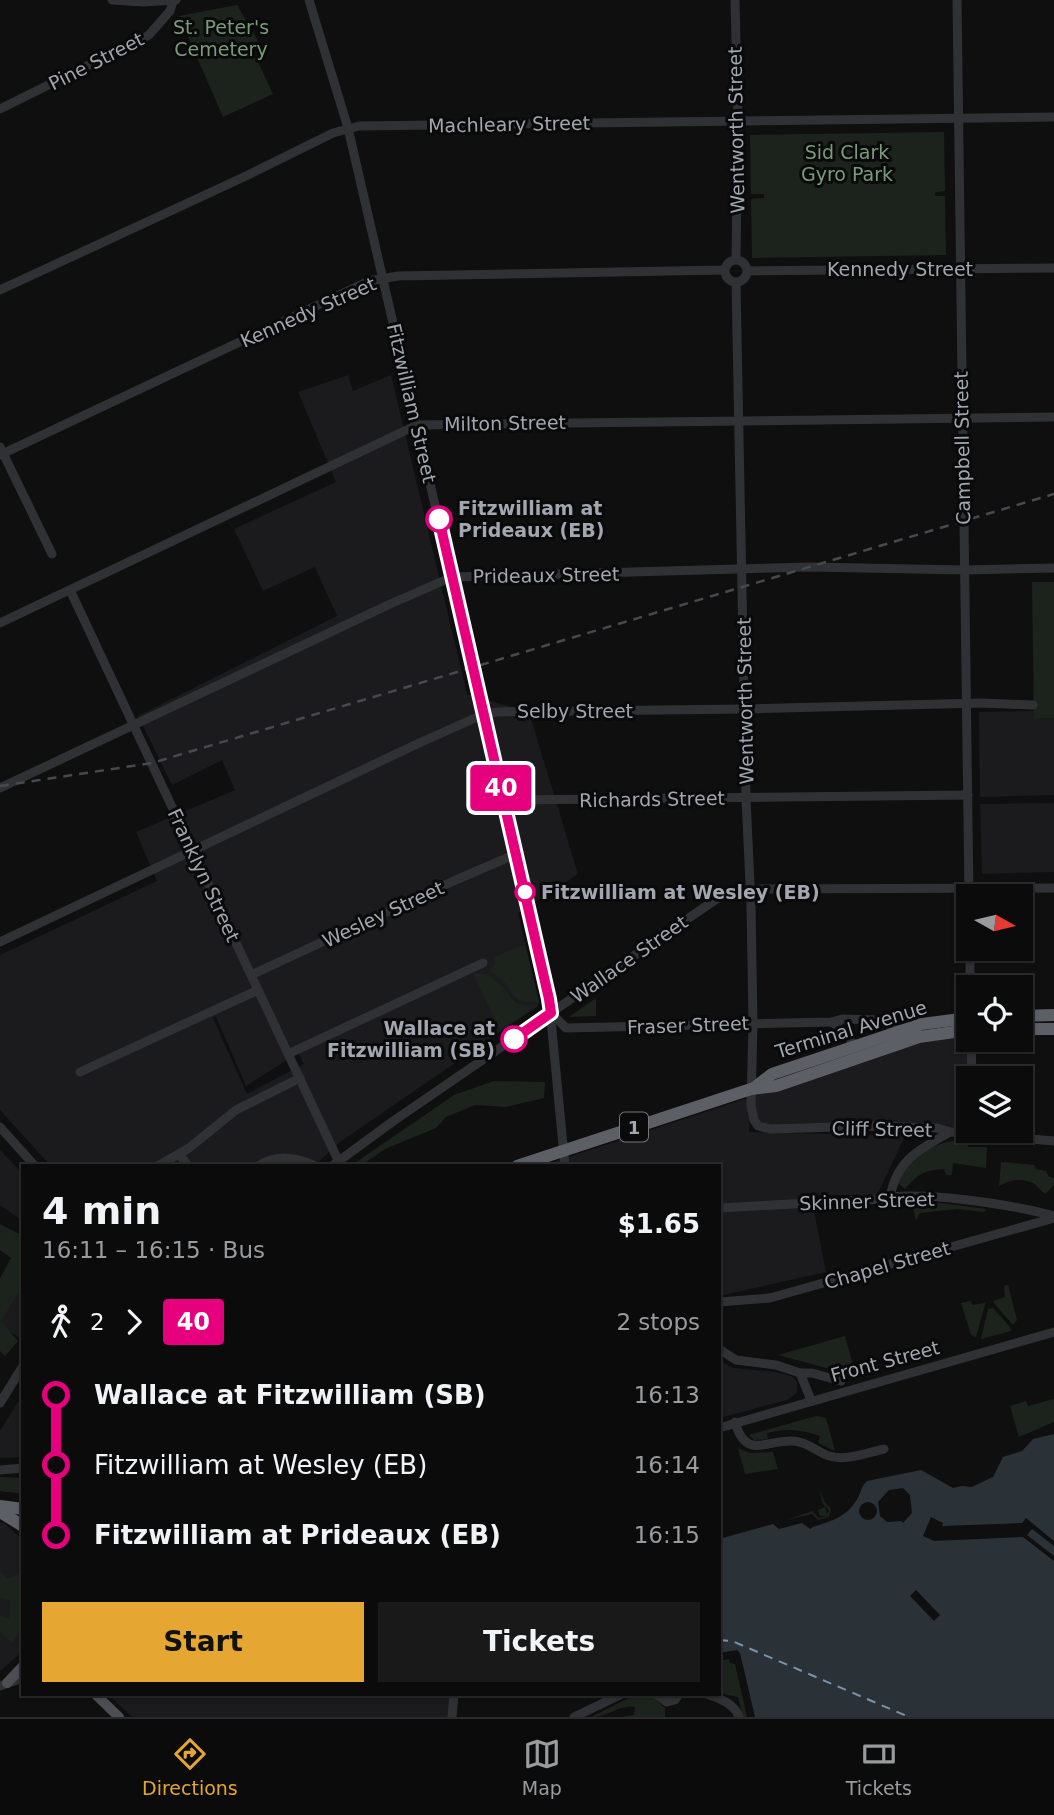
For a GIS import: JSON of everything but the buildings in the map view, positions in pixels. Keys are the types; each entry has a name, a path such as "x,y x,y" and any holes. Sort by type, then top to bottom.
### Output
{"highway":[{"path":"1033,1016 1054,1015"},
{"name":"Terminal Avenue","path":"751,1089 772,1074 922,1024 956,1020"},
{"path":"1033,1029 1054,1029"},
{"name":"Terminal Avenue","path":"523,1164 751,1089 776,1086 919,1037 956,1032"},
{"path":"0,1506 21,1509"},
{"path":"0,1512 21,1526"}],"main road":[{"path":"3,1684 21,1668"},
{"path":"97,1696 119,1717"}],"street":[{"path":"112,0 178,0"},
{"name":"Fitzwilliam Street","path":"309,0 348,128 551,1013 565,1164"},
{"name":"Wentworth Street","path":"735,0 738,121 736,260"},
{"name":"Campbell Street","path":"957,0 969,884"},
{"name":"Pine Street","path":"0,109 149,35 170,11 173,1"},
{"name":"Machleary Street","path":"0,290 333,133 363,125 1054,117"},
{"path":"736,260 744,263 747,271 745,277 736,282 728,280 724,270 727,263 736,260"},
{"name":"Kennedy Street","path":"747,271 1054,268"},
{"name":"Kennedy Street","path":"1,452 357,287 383,278 724,270"},
{"name":"Wentworth Street","path":"736,282 753,1023 751,1089 754,1120"},
{"name":"Milton Street","path":"0,623 417,425 1054,417"},
{"path":"1,452 52,554"},
{"name":"Prideaux Street","path":"0,788 452,577 810,567 965,570 1054,568"},
{"name":"Franklyn Street","path":"70,590 300,1078 335,1163"},
{"name":"Selby Street","path":"0,942 417,744 499,711 1033,705"},
{"name":"Richards Street","path":"504,800 968,795"},
{"name":"Wesley Street","path":"251,975 516,854"},
{"name":"Wallace Street","path":"1033,889 1054,888"},
{"name":"Wallace Street","path":"335,1163 711,902 727,895 750,890 956,892"},
{"path":"288,1054 483,963"},
{"path":"80,1072 258,989"},
{"name":"Fraser Street","path":"551,1013 566,1028 832,1022 842,1019 880,1020 901,1031"},
{"path":"832,1022 849,1035 853,1047"},
{"path":"162,1164 180,1155 236,1110 300,1078"},
{"name":"Cliff Street","path":"754,1120 758,1126 770,1129 872,1126 937,1128 956,1132"},
{"path":"0,1127 33,1164"},
{"path":"890,1197 898,1171 906,1162 915,1153 950,1132"},
{"name":"Cliff Street","path":"1033,1139 1054,1141"},
{"path":"180,1155 187,1164"},
{"path":"262,1164 278,1157 309,1164"},
{"name":"Skinner Street","path":"721,1208 890,1197 932,1198 1014,1208 1054,1217"},
{"path":"1014,1208 1021,1226"},
{"name":"Chapel Street","path":"721,1302 770,1298 1054,1217"},
{"name":"Front Street","path":"725,1424 1054,1332"},
{"path":"721,1350 736,1360 776,1365 841,1381"},
{"path":"0,1403 21,1369"},
{"path":"800,1373 811,1400"},
{"path":"725,1424 747,1443 755,1446 793,1441 839,1457 884,1449"},
{"path":"0,1470 21,1468"},
{"path":"3,1684 21,1679"},
{"path":"452,1717 454,1696"},
{"path":"574,1717 618,1696"},
{"path":"659,1696 667,1702 677,1696"},
{"path":"713,1696 724,1700 736,1710 739,1717"}],"shaded area":[{"path":"348,375 353,391 391,375 467,694 529,712 578,874 518,913 538,1006 340,1142 316,1164 49,1164 0,1110 0,955 157,881 136,832 235,790 222,760 172,785 138,716 337,616 315,567 263,591 234,529 336,482 298,392","holes":["216,1017 246,1086 298,1053 304,1064 247,1094 213,1018"]},
{"path":"1034,711 1035,719 1054,718 1054,795 980,797 979,712"},
{"path":"1054,803 1054,872 982,874 980,804"},
{"path":"956,1033 956,1052 968,1052 968,1066 956,1066 956,1130 763,1128 750,1107 749,1132 905,1136 877,1195 811,1195 826,1272 721,1296 721,1164 547,1164 751,1097 751,1089 855,1058"},
{"path":"0,1150 21,1172 21,1220 0,1205"},
{"path":"21,1252 21,1339 0,1326 0,1286"},
{"path":"721,1361 733,1368 791,1376 797,1382 797,1393 787,1400 721,1417"},
{"path":"21,1397 21,1457 0,1458 0,1431"},
{"path":"1054,1434 1054,1717 755,1717 740,1653 737,1650 721,1653 721,1538 773,1524 779,1529 802,1523 810,1529 832,1521 852,1507 867,1481 921,1470 953,1488 972,1487 993,1477 1003,1457 1022,1451 1033,1439"},
{"path":"0,1522 21,1538 21,1653 0,1671"},
{"path":"110,1696 454,1696 450,1717 132,1717"}],"green space":[{"name":"St. Peter's Cemetery","path":"237,5 258,41 250,45 273,94 223,117 179,16"},
{"name":"Sid Clark Gyro Park","path":"944,132 945,191 935,192 935,196 945,196 946,255 752,258 751,199 764,198 764,194 751,194 750,135"},
{"path":"1032,582 1054,582 1054,718 1034,719"},
{"path":"525,944 539,1002 523,1002 514,997 505,983 490,971 495,964 494,957"},
{"path":"473,974 487,974 503,987 516,1003 538,1006 500,1030"},
{"path":"596,998 596,1016 569,1017"},
{"path":"494,1081 545,1082 544,1098 506,1107 475,1105 446,1117 436,1128 385,1149 363,1164 353,1164 454,1095"},
{"path":"956,1141 956,1143 967,1143 968,1147 987,1147 986,1168 953,1163 952,1175 946,1175 944,1169 918,1176 905,1189 898,1183 914,1159 940,1144"},
{"path":"1001,1162 1034,1165 1036,1169 1046,1171 1049,1177 1054,1178 1054,1185 1045,1194 1033,1183 1023,1180 999,1186"},
{"path":"911,1202 986,1209 984,1212 957,1209 920,1213 916,1220"},
{"path":"0,1224 21,1235 21,1288 1,1321 18,1341 5,1356 0,1351 0,1278 11,1258 0,1250"},
{"path":"1008,1285 1017,1320 1013,1325 993,1301 1005,1297 1004,1286"},
{"path":"970,1301 973,1305 985,1303 976,1337 971,1335 961,1303"},
{"path":"993,1308 1011,1331 981,1339 988,1309"},
{"path":"845,1336 856,1376 778,1355"},
{"path":"1054,1399 1054,1422 1019,1437 1010,1406 1026,1401 1028,1406"},
{"path":"816,1416 826,1418 835,1451 818,1443 820,1436 807,1432 780,1430 767,1433 768,1439 754,1440 749,1435"},
{"path":"738,1448 750,1453 773,1452 778,1469 745,1474"},
{"path":"0,1477 21,1478 21,1494 0,1491"},
{"path":"819,1488 824,1501 831,1509 829,1517 818,1520 812,1514 786,1520 812,1511 819,1518 827,1516 820,1516 818,1510 825,1507 827,1514 829,1510 823,1504"},
{"path":"0,1571 8,1579 21,1573 21,1631 12,1643 0,1632 0,1615 9,1619 10,1601 0,1597"},
{"path":"729,1659 730,1663 735,1664 747,1717 743,1717 738,1697 721,1693 721,1661"},
{"path":"633,1696 652,1696 665,1708 665,1717 623,1717 634,1715 635,1707 628,1707 591,1717"}],"pier":[{"path":"903,1488 910,1495 912,1513 903,1523 887,1522 880,1516 878,1502 889,1490"},
{"path":"868,1502 874,1505 877,1511 874,1517 868,1520 862,1517 859,1511 862,1505"},
{"path":"931,1517 943,1523 942,1526 1022,1523 1026,1518 1054,1541 1054,1546 1032,1529 1027,1535 1054,1556 1054,1561 1023,1537 934,1541 923,1536"},
{"path":"916,1590 940,1615 934,1621 910,1596"}],"ferry route":[{"path":"721,1640 732,1641 909,1717"}],"railway":[{"path":"0,786 152,763 1054,494"}],"bus line":[{"name":"40","path":"439,519 549,999 551,1013 514,1039"}],"place":[{"name":"Fitzwilliam at Prideaux (EB)","path":"439,519"},
{"name":"Fitzwilliam at Wesley (EB)","path":"525,892"},
{"name":"Wallace at Fitzwilliam (SB)","path":"514,1039"}]}
